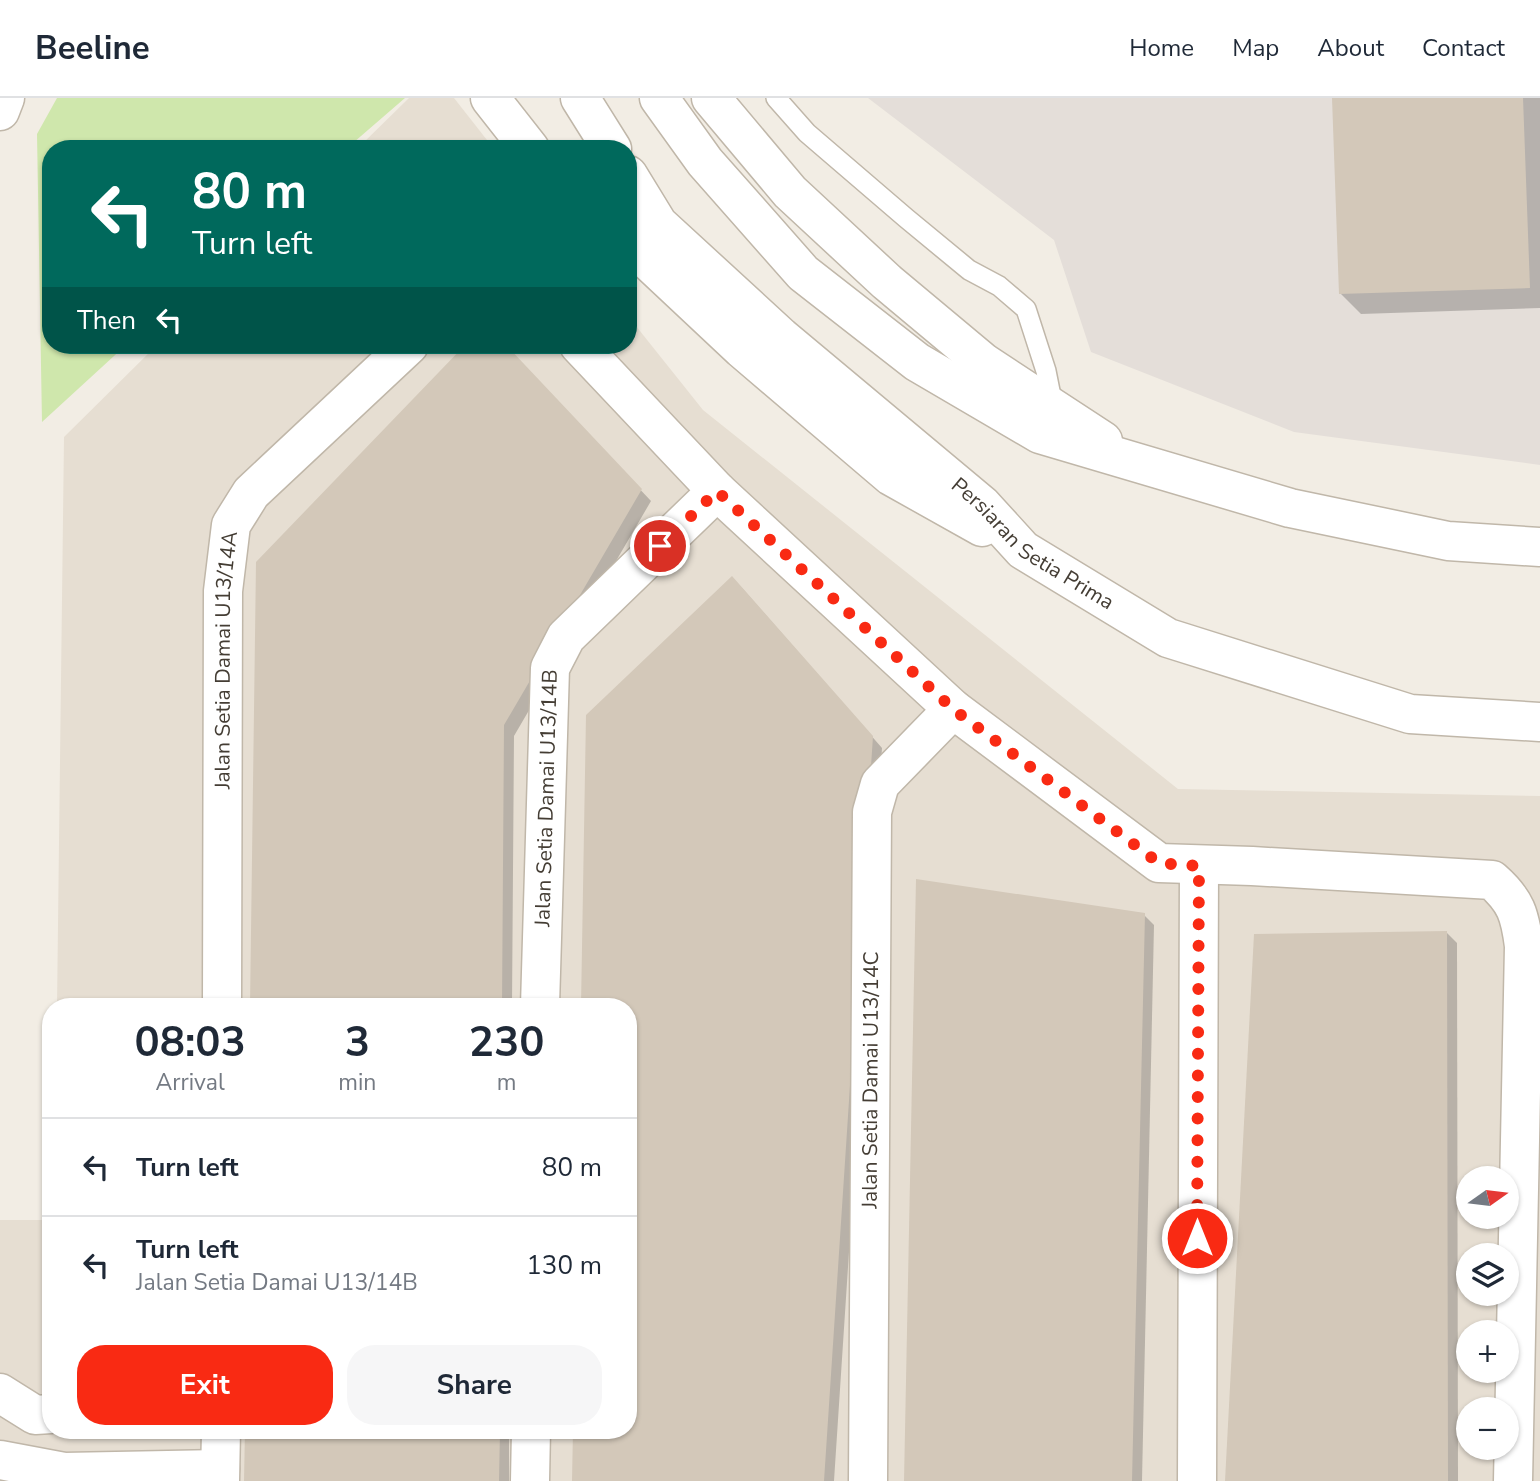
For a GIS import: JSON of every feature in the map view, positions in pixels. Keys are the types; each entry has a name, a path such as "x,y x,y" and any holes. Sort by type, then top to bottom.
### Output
{"street":[{"path":"0,111 5,98"},
{"path":"490,98 523,140"},
{"path":"580,98 606,140"},
{"path":"659,98 705,162 803,273 918,362 1041,433 1290,508 1448,541 1540,547"},
{"path":"711,98 790,192 887,282 984,363 1134,462"},
{"name":"Persiaran Setia Prima","path":"637,190 658,224 781,337 982,505 1023,550 1167,638 1410,714 1540,722"},
{"path":"637,251 741,349 891,476 1023,550"},
{"name":"Jalan Setia Damai U13/14A","path":"222,998 223,591 231,525 251,493 398,354"},
{"path":"588,354 717,491 953,709 1159,863 1492,880 1509,895 1520,919 1524,946 1513,1481"},
{"name":"Jalan Setia Damai U13/14B","path":"540,998 550,668 565,637 717,491"},
{"name":"Jalan Setia Damai U13/14C","path":"868,1481 872,812 880,784 953,709"},
{"path":"1197,1481 1199,866"},
{"path":"0,1393 35,1415 42,1415"},
{"path":"0,1460 64,1472 220,1475 221,1439"},
{"path":"530,1481 531,1439"}],"lane":[{"path":"776,98 807,133 906,218 969,270 999,286 1026,309 1046,371 1053,407"}],"shaded area":[{"path":"409,98 454,98 487,140 366,140"},
{"path":"868,98 1540,98 1540,465 1294,432 1091,352 1054,240"},
{"path":"637,327 703,410 1178,789 1540,796 1540,1481 0,1481 0,1220 42,1220 42,1439 637,1439 637,998 57,998 64,437 148,354 637,354"}],"green space":[{"path":"57,98 405,98 356,140 42,140 42,354 116,354 42,422 37,134"}],"building":[{"path":"1332,98 1523,98 1530,288 1339,294"},
{"path":"456,354 514,354 642,489 504,725 502,998 250,998 256,562"},
{"path":"732,576 873,736 824,1481 572,1481 573,1439 637,1439 637,998 581,998 586,715"},
{"path":"916,879 1145,913 1132,1481 904,1481"},
{"path":"1447,931 1448,1481 1225,1481 1254,934"},
{"path":"245,1439 500,1439 499,1481 244,1481"}],"route":[{"path":"660,546 717,491 953,709 1159,863 1199,866 1197,1238"}]}
